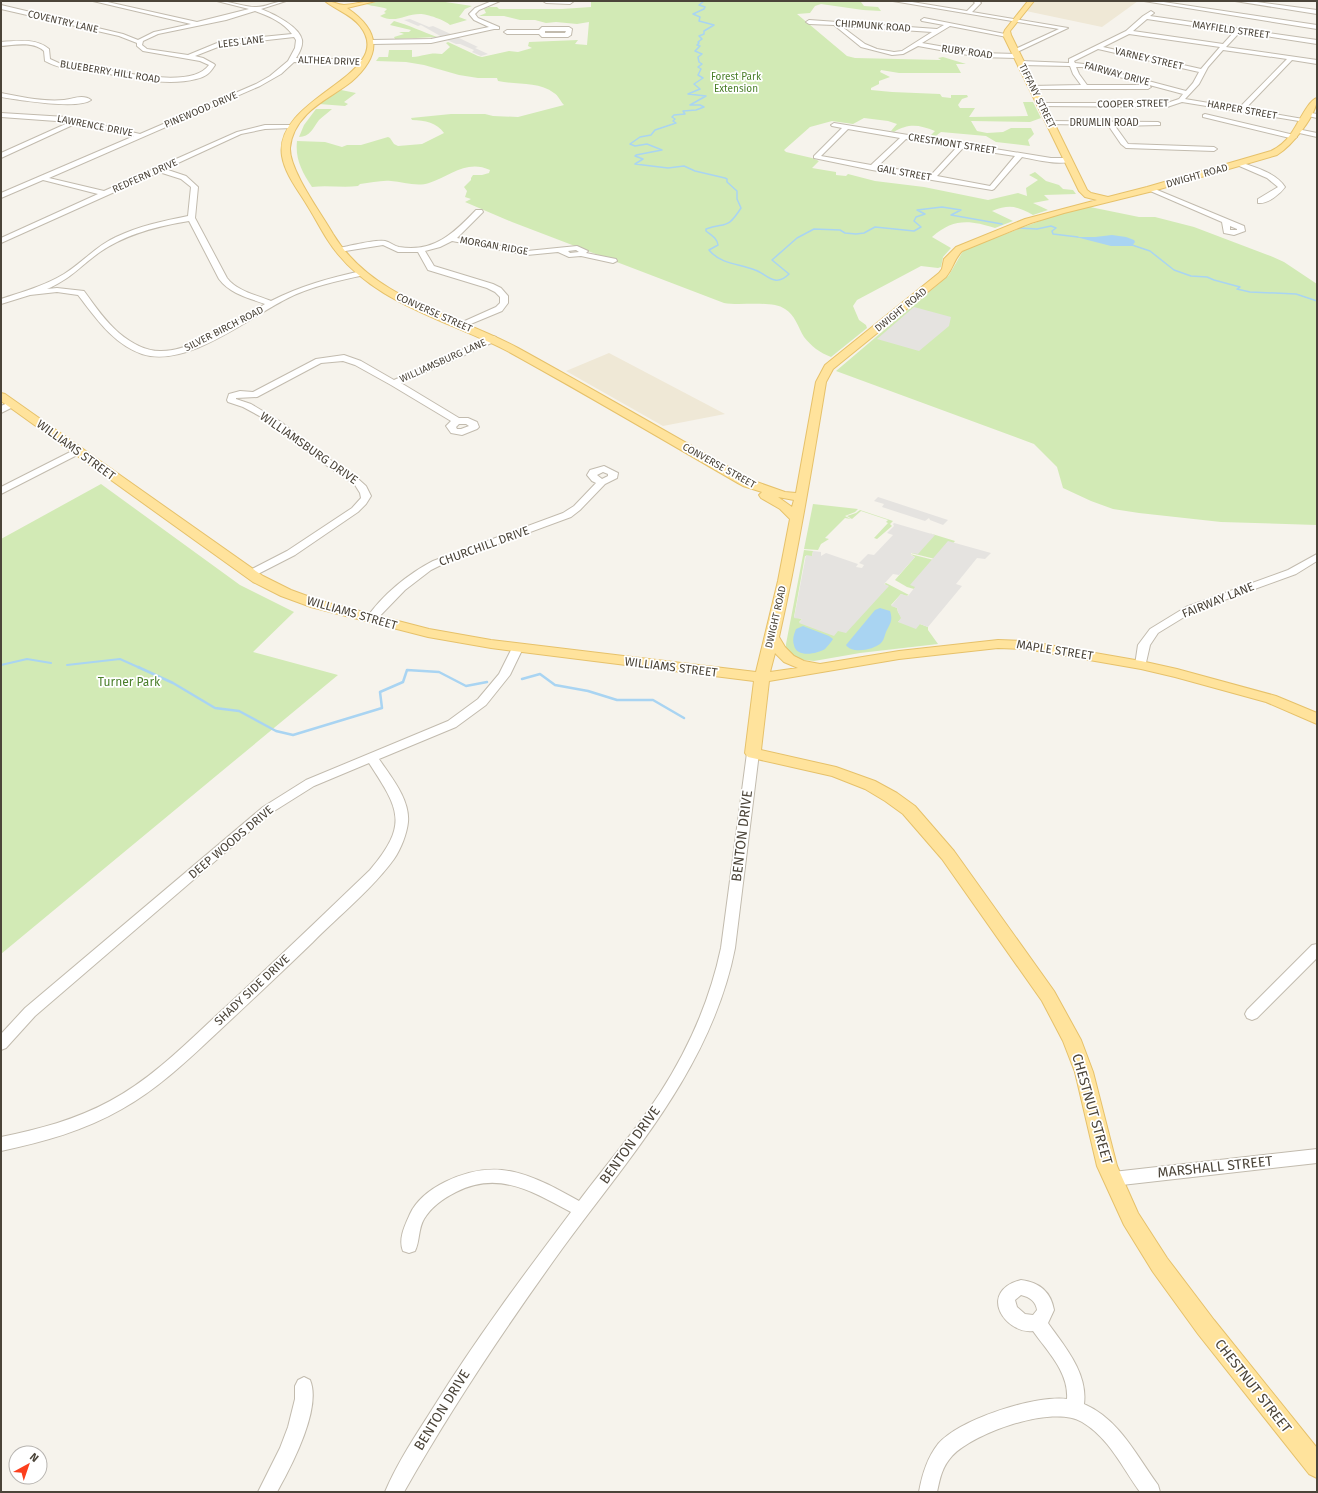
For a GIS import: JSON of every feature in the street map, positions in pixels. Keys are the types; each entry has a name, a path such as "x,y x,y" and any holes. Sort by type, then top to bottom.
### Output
{"main road":[{"path":"328,1 353,14 363,22 368,30 372,43"},
{"path":"341,7 373,1"},
{"path":"1007,34 1007,31 1031,1"},
{"name":"TIFFANY STREET","path":"1007,34 1086,195 1089,204"},
{"name":"CONVERSE STREET","path":"372,43 365,62 348,80 310,107 293,126 286,146 288,163 301,188 340,251 361,273 400,298 430,313 493,339 755,487 783,495 801,497"},
{"name":"DWIGHT ROAD","path":"753,753 762,677 785,577 804,483 821,382 824,373 831,365 943,276 947,269 950,257 959,249 1037,218 1150,189 1279,151 1288,145 1317,100"},
{"path":"1086,195 1096,198 1113,199"},
{"name":"WILLIAMS STREET","path":"5,403 78,451 250,574 271,586 306,600 371,619 455,638 517,648 679,669 762,677"},
{"path":"768,491 804,483"},
{"path":"755,487 763,494 784,506 796,518"},
{"path":"772,637 780,652 788,659 800,664 824,668"},
{"name":"MAPLE STREET","path":"762,677 899,655 1013,644 1141,665 1206,680 1271,700 1317,718"},
{"name":"CHESTNUT STREET","path":"753,753 836,772 870,785 891,797 909,810 948,855 1048,996 1072,1040 1084,1072 1107,1166 1131,1218 1160,1265 1206,1327 1317,1466"}],"street":[{"path":"96,1 199,24"},
{"path":"220,1 256,10 282,21 297,35 299,40 293,60"},
{"path":"139,42 149,35 256,10 283,1"},
{"path":"497,1 477,9 472,14 476,19 506,32 528,38 530,32 542,32"},
{"path":"546,1 571,1"},
{"path":"896,1 1065,29 1018,57"},
{"path":"968,13 978,4 977,1 972,1"},
{"path":"1147,1 1273,13 1317,12"},
{"path":"1238,1 1317,27"},
{"path":"1263,24 1284,1"},
{"path":"1085,87 1070,61 1129,32 1164,2"},
{"name":"COVENTRY LANE","path":"1,7 124,36 139,42"},
{"name":"MAYFIELD STREET","path":"1146,17 1317,42"},
{"path":"924,20 1007,34"},
{"name":"CHIPMUNK ROAD","path":"809,22 937,31"},
{"path":"836,24 863,46 885,52 901,53 948,25"},
{"path":"372,43 441,40 495,27"},
{"path":"1254,34 1258,29"},
{"name":"COOPER STREET","path":"1041,105 1175,103 1181,100 1196,84 1202,70 1238,31"},
{"path":"1129,32 1317,62"},
{"name":"COVENTRY LANE","path":"124,36 137,37 149,35"},
{"name":"LEES LANE","path":"188,57 222,43 297,35"},
{"name":"BLUEBERRY HILL ROAD","path":"1,44 26,43 42,46 48,50 47,60 63,66 157,80 174,80 193,77 206,72 212,66 206,61 149,51 140,47 139,42"},
{"name":"RUBY ROAD","path":"917,44 979,55 1018,57"},
{"name":"VARNEY STREET","path":"1097,47 1202,70"},
{"name":"FAIRWAY DRIVE","path":"1018,57 1088,66 1188,93"},
{"path":"1241,110 1291,58"},
{"name":"ALTHEA DRIVE","path":"293,60 365,62"},
{"name":"PINEWOOD DRIVE","path":"1,196 265,82 293,60"},
{"path":"1033,87 1163,86"},
{"path":"1,95 63,102"},
{"name":"HARPER STREET","path":"1181,100 1241,110 1304,118 1317,116"},
{"name":"LAWRENCE DRIVE","path":"3,116 77,121 141,136"},
{"path":"1205,116 1295,134 1317,135"},
{"path":"1,156 77,121"},
{"name":"DRUMLIN ROAD","path":"1050,123 1158,124"},
{"path":"1110,123 1126,146 1214,149"},
{"name":"CRESTMONT STREET","path":"834,125 1051,160 1069,160"},
{"name":"REDFERN DRIVE","path":"1,242 246,131 265,126 293,126"},
{"name":"GAIL STREET","path":"847,127 817,154 816,157 992,188 1020,155"},
{"path":"872,168 905,136"},
{"path":"932,178 962,145"},
{"path":"1239,164 1269,176 1282,187 1279,191 1261,201"},
{"path":"158,170 184,177 195,187 191,218 224,281 240,292 273,304"},
{"path":"43,178 106,194"},
{"path":"1150,189 1225,221"},
{"path":"340,251 384,243 388,247 420,249 440,244 452,239 479,212"},
{"path":"1,302 50,284 74,271 99,250 126,235 156,224 191,218"},
{"name":"MORGAN RIDGE","path":"452,239 528,253 560,250 569,255 581,254 613,261"},
{"path":"420,249 427,263 432,268 490,286 504,296 504,303 499,309 462,326"},
{"name":"SILVER BIRCH ROAD","path":"74,271 72,279 81,293 117,338 144,352 157,354 174,353 188,349 273,304 305,289 361,273"},
{"path":"28,293 57,290 81,293"},
{"name":"WILLIAMSBURG LANE","path":"394,383 493,339"},
{"name":"WILLIAMSBURG DRIVE","path":"248,406 248,401 254,395 312,364 326,359 341,358 350,360 394,383 457,421"},
{"name":"WILLIAMSBURG DRIVE","path":"250,574 291,553 355,510 364,502 366,494 363,488 355,481 324,460 277,423 248,406 232,401 230,398 238,394 254,395"},
{"path":"1,491 78,451"},
{"name":"CHURCHILL DRIVE","path":"371,619 408,581 424,570 567,515 577,508 602,482"},
{"name":"FAIRWAY LANE","path":"1141,665 1144,645 1154,630 1190,608 1292,572 1317,557"},
{"name":"DEEP WOODS DRIVE","path":"1,1044 30,1012 267,810 310,783 452,724 482,702 504,675 517,648"},
{"name":"BENTON DRIVE","path":"394,1492 432,1424 464,1373 674,1084 697,1040 712,1007 720,983 728,948 753,753"},
{"name":"SHADY SIDE DRIVE","path":"1,1144 43,1135 84,1121 116,1105 139,1091 160,1075 196,1043 376,874 390,855 399,835 402,822 402,812 395,793 372,758"},
{"path":"1252,1014 1317,949"},
{"name":"MARSHALL STREET","path":"1113,1179 1317,1156"},
{"path":"409,1246 412,1228 420,1211 426,1204 448,1187 470,1180 499,1176 518,1179 538,1186 582,1210"},
{"path":"1037,1322 1073,1378 1076,1389 1074,1409"},
{"path":"267,1492 281,1466 297,1424 304,1402 304,1386"},
{"path":"928,1492 929,1481 937,1461 949,1446 967,1433 976,1428 1038,1408 1056,1406 1074,1409 1094,1419 1109,1432 1119,1444 1151,1492"}],"shaded area":[{"path":"1034,1 1138,1 1102,27 1026,11"},
{"path":"410,19 429,27 433,26 453,35 442,37 421,25 418,26 404,20"},
{"path":"457,37 478,47 475,48 488,54 481,56 472,52 474,50 447,40"},
{"path":"914,307 951,317 949,326 919,351 877,339"},
{"path":"609,353 725,414 663,426 566,371"},
{"path":"878,497 948,520 943,525 930,520 929,518 925,521 882,507 884,504 874,501"},
{"path":"894,523 935,535 918,554 911,553 911,555 915,557 899,575 893,574 884,584 889,586 846,633 838,631 834,636 799,623 802,619 794,618 806,555 812,556 813,551 821,552 821,556 826,553 858,564 856,567 862,568 864,565 859,563 868,554 874,555 893,535 887,533 894,526"},
{"path":"948,541 991,553 985,559 977,558 956,584 962,586 928,627 920,624 916,629 898,622 901,618 897,608 891,606 901,594 908,596 915,587 910,585"}],"green space":[{"path":"382,1 439,1 472,6 465,9 459,17 467,20 450,25 440,19 423,14 415,14 396,19 386,18 380,16 386,13 384,12 387,9 366,4"},
{"name":"Forest Park Extension","path":"591,1 865,1 861,2 864,6 878,7 881,11 821,4 815,6 810,13 797,14 847,56 855,58 941,60 938,58 943,57 966,64 956,64 961,73 899,73 881,70 880,72 890,77 879,81 879,84 871,88 871,90 940,94 942,97 951,98 951,95 967,95 968,97 962,99 958,105 960,108 975,108 969,117 1028,116 1023,102 1033,102 1041,118 1030,122 971,121 977,131 987,133 1003,132 1011,128 1031,128 1034,134 1028,140 1030,146 996,142 986,136 941,132 933,138 929,137 935,131 919,126 904,127 894,132 891,131 897,124 888,121 864,118 853,124 832,121 810,127 784,150 786,152 819,161 812,168 836,172 836,175 846,176 848,174 875,181 924,187 988,200 1018,193 1027,196 1026,188 1038,180 1029,175 1035,172 1046,181 1059,185 1063,189 1073,190 1076,194 1044,195 1049,200 1033,203 1048,210 1033,215 1013,207 1004,207 992,211 1013,221 995,228 970,222 962,222 947,226 932,237 951,248 943,257 941,267 921,266 857,300 853,306 859,320 866,325 867,328 831,357 819,351 810,343 804,337 791,314 779,306 724,303 512,222 465,202 471,199 465,197 467,191 464,187 471,180 473,175 489,173 490,170 482,167 466,167 424,184 380,181 360,184 352,187 312,187 298,160 297,141 325,142 342,147 347,145 361,145 388,137 398,146 422,144 444,133 434,124 426,121 412,120 411,118 451,114 485,114 493,116 518,117 564,105 555,94 548,89 534,85 498,81 497,78 478,78 459,75 424,65 406,62 376,61 379,57 388,57 389,50 412,50 412,57 442,54 450,47 446,43 448,42 482,57 509,51 518,52 532,48 528,46 529,42 578,40 575,44 587,45 589,22 577,24 556,22 546,23 535,20 520,20 504,16 479,16 486,13 484,9 489,7 497,7 499,9 562,9 591,7"},
{"path":"394,21 437,37 395,39 394,37 404,34 399,32 409,32 411,30 390,25"},
{"path":"341,90 356,93 344,102 348,104 345,106 319,104"},
{"path":"316,109 332,109 319,120 309,134 299,137 304,125"},
{"path":"1090,207 1139,217 1155,217 1194,227 1284,262 1317,284 1317,525 1221,522 1113,509 1063,488 1057,467 1034,444 836,371 949,275 963,251 1061,213"},
{"name":"Turner Park","path":"101,484 240,585 294,612 253,652 338,675 1,954 1,539"},
{"path":"813,504 858,509 855,512 845,516 851,519 845,518 825,538 829,539 821,544 818,550 804,549"},
{"path":"860,510 893,521 890,524 892,526 877,539 874,538 888,523 886,522 888,520 861,511 852,519 847,516"},
{"path":"929,533 955,541 939,560 911,553 934,535"},
{"path":"804,550 813,551 812,556 805,556 794,617 802,619 799,622 840,631 888,586 884,584 886,583 909,595 906,596 901,594 891,605 897,608 902,618 898,622 920,624 928,627 928,630 938,644 860,653 814,661 794,657 786,650 786,644"},
{"path":"910,554 938,561 914,589 895,580 915,557"}],"water":[{"path":"1112,235 1126,237 1134,240 1135,242 1132,246 1111,246 1076,237 1095,237"},
{"path":"880,608 890,611 891,615 890,624 882,642 873,648 863,650 849,648 846,645 875,610"},
{"path":"803,626 833,639 825,649 821,651 807,654 799,652 793,641 796,629"}],"waterway":[{"path":"704,1 699,5 705,7 704,9 693,14 700,17 699,21 714,25 704,31 704,34 699,36 702,39 698,42 699,43 697,45 700,46 695,51 702,54 698,57 699,62 702,64 698,67 701,69 698,75 703,78 694,84 700,89 688,94 706,96 690,105 700,105 704,107 696,110 683,111 685,114 674,115 672,117 675,119 673,121 676,123 655,130 651,135 640,137 630,144 635,146 647,144 662,150 636,155 635,156 643,159 635,164 668,168 684,166 695,171 725,178 727,179 727,182 737,191 737,199 741,208 732,220 726,224 706,229 706,231 714,237 718,245 709,250 714,255 724,261 755,270 767,277 779,280 789,274 772,260 797,238 814,229 840,230 845,233 856,234 864,233 875,227 914,231 921,227 914,221 916,217 925,214 917,210 942,207 961,210 951,215 1002,224"},
{"path":"1018,228 1037,229 1051,226 1056,228 1052,231 1053,234 1078,237"},
{"path":"1129,244 1150,251 1174,270 1191,276 1207,277 1240,287 1237,289 1250,292 1296,294 1317,301"},
{"path":"1,665 27,659 51,663"},
{"path":"67,665 120,659 140,668"},
{"path":"138,667 173,683 215,708 239,711 276,731 293,735 382,708 380,692 403,682 407,670 439,672 466,686 487,682"},
{"path":"522,679 540,674 555,685 588,691 617,700 653,700 684,718"}]}
